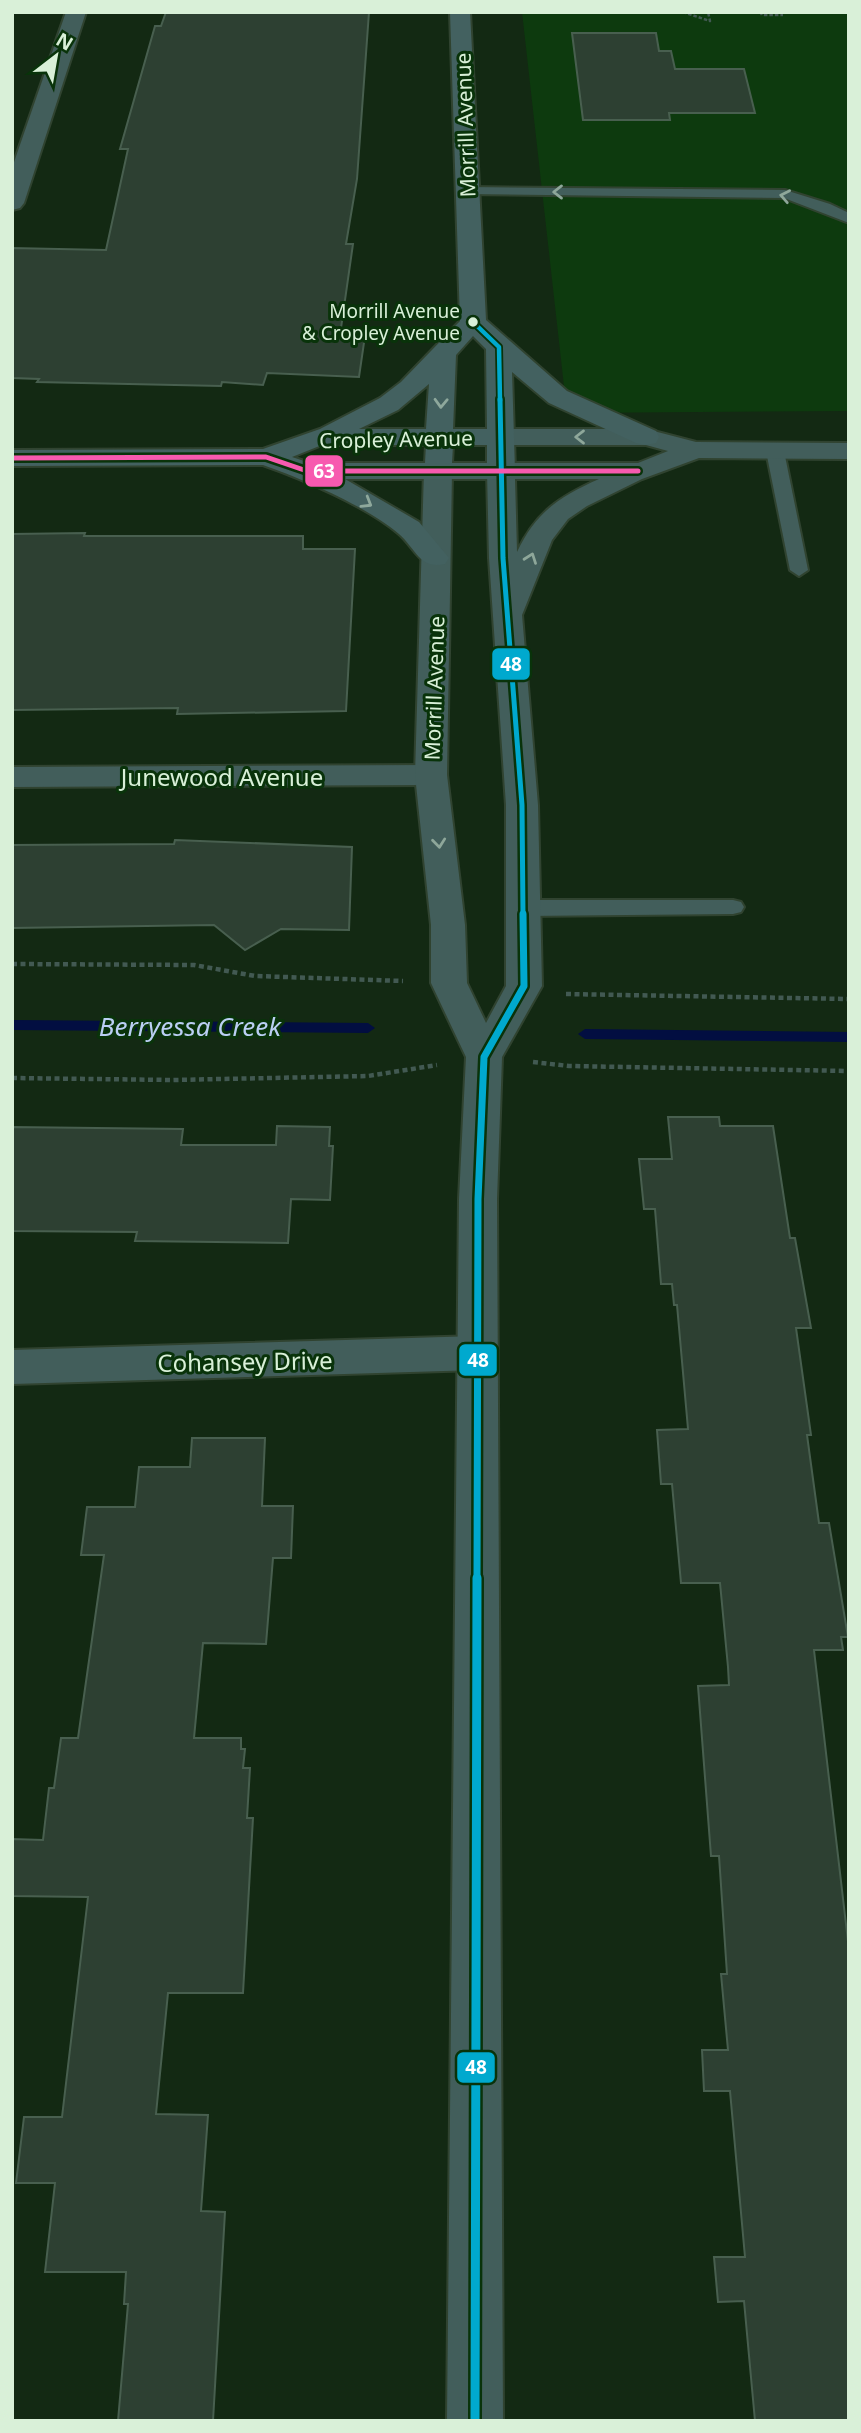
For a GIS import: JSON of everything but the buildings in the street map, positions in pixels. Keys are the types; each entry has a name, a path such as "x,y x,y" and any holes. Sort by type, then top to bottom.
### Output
{"main road":[{"name":"Morrill Avenue","path":"460,12 473,322"},
{"path":"319,437 389,404 410,388 473,322 558,397 646,437"},
{"path":"499,347 501,471"},
{"name":"Morrill Avenue","path":"439,471 443,354"},
{"name":"Cropley Avenue","path":"266,457 319,437 501,437"},
{"name":"Cropley Avenue","path":"12,458 266,457 307,471 501,471"},
{"path":"307,471 359,497 409,528 435,558"}],"street":[{"path":"12,203 75,12"},
{"name":"Cropley Avenue","path":"501,437 646,437 695,450 849,451"},
{"name":"Cropley Avenue","path":"501,471 640,471 695,450"},
{"name":"Morrill Avenue","path":"439,471 432,775 448,925 449,983 484,1057"},
{"path":"501,471 507,622 522,805 524,986"},
{"path":"507,622 539,537 552,518 604,487 640,471"},
{"name":"Junewood Avenue","path":"12,777 432,775"},
{"name":"Morrill Avenue","path":"475,2421 478,1199 484,1057 524,986"},
{"name":"Cohansey Drive","path":"12,1367 477,1353"}],"lane":[{"path":"468,191 785,194 825,207 849,219"},
{"path":"775,451 799,570"},
{"path":"523,908 733,907"}],"path":[{"path":"683,12 710,21 708,12"},
{"path":"761,12 762,15 783,13 784,20"},
{"path":"12,964 194,965 255,976 449,983"},
{"path":"524,986 566,994 849,999"},
{"path":"12,1078 173,1080 368,1076 484,1057 569,1066 849,1071"}],"shaded area":[{"path":"522,12 849,12 849,411 567,413"}],"waterway":[{"name":"Berryessa Creek","path":"12,1025 368,1028"},
{"name":"Berryessa Creek","path":"585,1034 849,1037"}],"transit line":[{"name":"48","path":"473,322 499,347 503,558 522,805 524,986 484,1057 478,1199 475,2421"},
{"name":"63","path":"12,458 266,457 307,471 638,471"}],"place":[{"name":"Morrill Avenue & Cropley Avenue","path":"473,322"}]}
